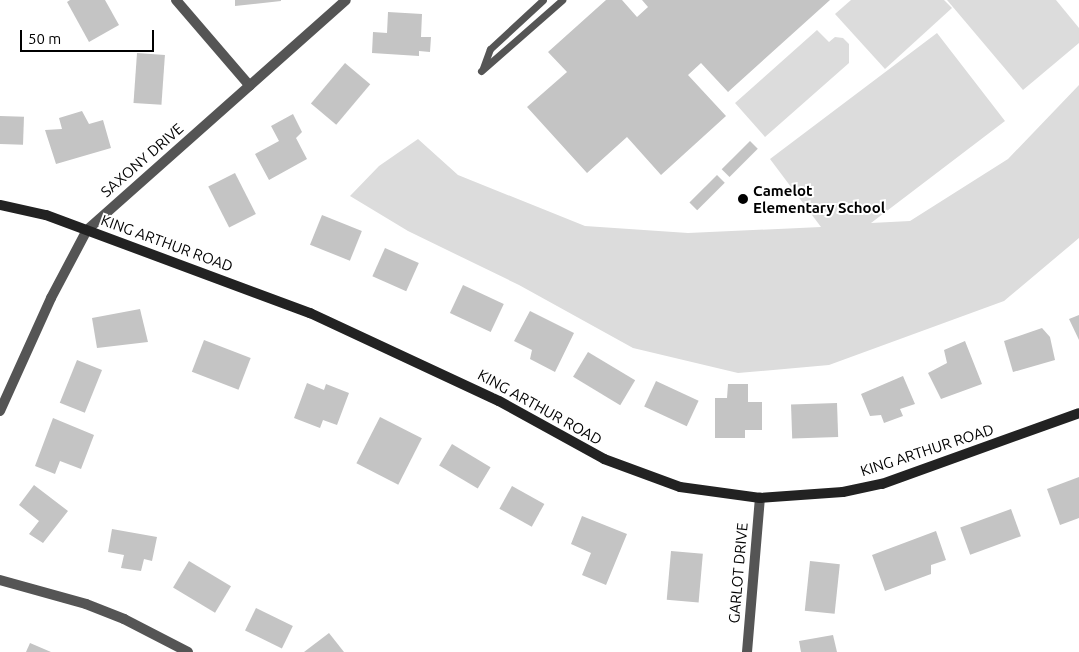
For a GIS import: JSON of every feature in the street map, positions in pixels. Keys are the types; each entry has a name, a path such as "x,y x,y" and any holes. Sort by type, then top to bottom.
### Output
{"street":[{"path":"176,0 250,86"},
{"name":"SAXONY DRIVE","path":"0,411 51,298 87,230 346,0"},
{"name":"KING ARTHUR ROAD","path":"0,205 46,215 310,313 423,363 604,459 641,475 724,495 760,498 798,497 882,484 1079,413"},
{"name":"GARLOT DRIVE","path":"747,652 760,498"},
{"path":"0,580 86,604 124,619 188,652"}],"lane":[{"path":"543,0 490,49 482,71 562,0"}],"shaded area":[{"path":"851,0 944,0 952,8 885,69 835,14"},
{"path":"947,0 1056,0 1079,28 1079,43 1023,90"},
{"path":"817,30 829,42 835,37 843,38 849,44 849,63 765,137 735,103"},
{"path":"937,33 1005,121 871,223 910,221 1008,159 1079,85 1079,238 1004,301 829,365 738,373 633,348 519,285 408,231 350,196 379,166 418,139 458,175 585,226 688,233 821,227 770,159"}],"building":[{"path":"70,0 105,0 119,25 89,42 67,2"},
{"path":"235,0 281,0 281,1 235,6"},
{"path":"606,0 622,0 637,17 648,7 642,0 830,0 728,92 701,63 688,75 726,116 661,175 627,137 587,173 527,107 567,72 548,52"},
{"path":"388,12 422,14 421,37 431,37 430,52 419,51 419,56 372,53 373,32 387,33"},
{"path":"137,53 165,55 161,105 134,103"},
{"path":"345,63 370,84 336,125 311,104"},
{"path":"82,111 89,124 103,120 111,148 56,164 45,130 62,129 59,118"},
{"path":"293,114 302,132 296,138 307,159 269,180 255,154 279,141 271,126"},
{"path":"0,116 24,117 23,145 0,144"},
{"path":"750,141 758,149 729,177 722,169"},
{"path":"235,173 256,214 229,228 208,187"},
{"path":"717,175 725,183 697,210 689,203"},
{"path":"322,215 362,231 350,261 310,245"},
{"path":"385,248 419,263 406,291 372,276"},
{"path":"463,285 504,304 491,332 450,313"},
{"path":"140,309 148,342 97,348 92,318"},
{"path":"530,311 574,333 555,372 530,359 532,350 514,341"},
{"path":"1079,315 1079,340 1069,319"},
{"path":"1042,328 1050,337 1055,360 1013,372 1004,341"},
{"path":"204,340 251,358 238,390 192,372"},
{"path":"965,341 982,384 941,399 928,373 947,363 944,350"},
{"path":"588,352 635,380 620,405 573,377"},
{"path":"77,360 102,370 85,413 60,403"},
{"path":"903,376 915,404 900,409 903,416 884,423 881,415 870,416 861,394"},
{"path":"656,381 699,401 687,426 644,406"},
{"path":"307,383 324,390 326,384 349,393 337,425 323,420 320,428 294,418"},
{"path":"728,384 748,384 748,402 762,402 762,430 745,430 745,438 715,438 715,398 727,398"},
{"path":"837,403 838,437 792,439 791,405"},
{"path":"380,417 422,438 398,485 356,463"},
{"path":"53,418 94,435 81,469 60,461 55,474 35,466"},
{"path":"452,444 491,467 478,489 439,465"},
{"path":"1079,477 1079,518 1060,525 1047,489"},
{"path":"34,485 68,511 43,543 29,534 39,521 19,505"},
{"path":"512,486 544,504 532,527 499,509"},
{"path":"1011,509 1021,536 970,555 960,527"},
{"path":"582,516 627,534 606,585 582,575 591,553 571,544"},
{"path":"112,529 157,537 152,561 144,559 141,571 121,568 124,555 108,552"},
{"path":"936,531 946,560 931,565 931,574 885,591 872,555"},
{"path":"671,551 703,554 699,603 667,600"},
{"path":"189,561 231,586 215,613 173,588"},
{"path":"810,561 840,564 835,614 805,611"},
{"path":"256,608 293,626 282,648 245,630"},
{"path":"329,633 344,652 304,652"},
{"path":"833,635 837,652 801,652 799,641"},
{"path":"30,643 51,652 26,652"}],"place":[{"name":"Camelot Elementary School","path":"743,199"}]}
